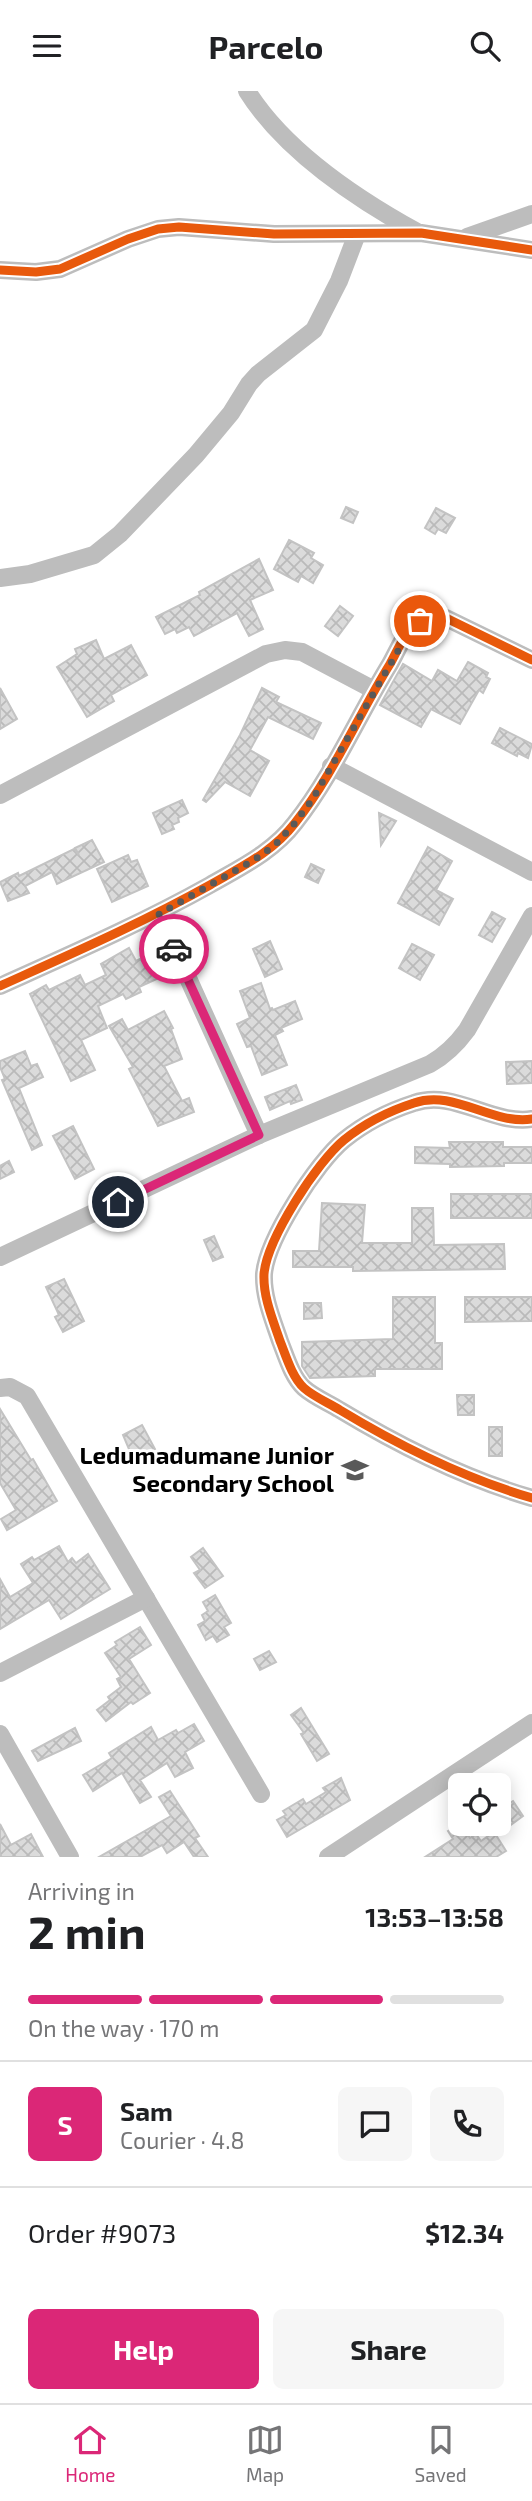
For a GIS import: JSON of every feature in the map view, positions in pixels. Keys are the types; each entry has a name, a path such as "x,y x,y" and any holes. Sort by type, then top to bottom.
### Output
{"street":[{"path":"247,91 261,113 308,158 377,210 421,233"},
{"path":"464,238 532,214"},
{"path":"0,270 60,269 128,239 158,229 180,227 274,234 421,233 532,250"},
{"path":"0,578 30,574 94,555 120,534 196,455 231,413 258,374 314,330 339,281 356,234"},
{"path":"0,986 159,914 254,860 275,845 312,800 410,630 420,621 432,617 446,618 532,660"},
{"path":"0,795 266,655 285,650 302,652 374,690"},
{"path":"331,766 532,872"},
{"path":"159,914 259,1135"},
{"path":"0,1257 259,1135 444,1056 467,1030 532,916"},
{"path":"532,1119 502,1119 474,1108 440,1100 417,1101 375,1118 342,1141 315,1174 288,1212 264,1274 268,1309 288,1360 303,1387 366,1426 473,1477 532,1498"},
{"path":"0,1388 10,1387 27,1396 261,1794"},
{"path":"0,1673 146,1598"},
{"path":"328,1857 532,1723"},
{"path":"0,1734 69,1857"}],"building":[{"path":"346,507 358,512 353,523 341,518"},
{"path":"436,508 455,518 446,533 438,529 435,534 425,528"},
{"path":"289,540 314,553 311,558 323,565 313,583 301,576 298,582 274,569"},
{"path":"259,559 273,590 250,600 263,629 249,636 237,613 194,636 189,627 177,633 175,629 165,634 156,617 200,595 199,592"},
{"path":"340,606 353,616 338,636 325,626"},
{"path":"96,640 104,659 131,645 147,675 111,695 114,701 87,717 57,667 77,654 75,649"},
{"path":"468,662 488,673 486,677 490,679 483,693 479,690 460,724 431,709 421,727 380,705 403,664 432,681 438,670 457,681"},
{"path":"0,688 17,719 0,729"},
{"path":"262,688 279,697 276,702 321,723 313,739 268,717 250,750 269,761 250,796 225,782 206,802 203,800 240,735"},
{"path":"500,728 532,744 528,758 518,753 517,756 492,743"},
{"path":"182,800 188,813 178,818 179,822 172,825 174,829 162,834 153,813"},
{"path":"379,813 396,821 381,845"},
{"path":"92,840 104,862 57,884 52,872 25,886 29,893 8,901 0,882 18,873 19,876 74,849 79,855 75,848"},
{"path":"428,847 452,861 436,890 453,899 439,925 398,903"},
{"path":"128,855 131,862 137,860 148,886 112,902 97,869"},
{"path":"311,864 324,870 318,883 305,877"},
{"path":"492,912 505,919 492,942 479,935"},
{"path":"270,941 282,969 265,977 253,949"},
{"path":"412,944 434,955 420,980 399,968"},
{"path":"129,948 136,961 150,954 161,977 139,987 141,992 126,999 123,994 98,1006 107,1028 81,1040 95,1070 71,1081 30,994 46,985 49,990 80,975 85,985 106,975 101,964"},
{"path":"261,983 270,1009 295,1001 302,1019 281,1028 283,1031 275,1035 287,1065 262,1075 251,1046 247,1047 237,1024 250,1018 240,991"},
{"path":"164,1011 173,1028 171,1029 182,1059 164,1066 182,1101 189,1098 194,1112 158,1126 129,1069 133,1067 109,1026 122,1019 128,1030"},
{"path":"25,1051 31,1066 37,1064 43,1077 19,1088 42,1145 32,1150 2,1080 5,1079 0,1067 0,1061"},
{"path":"532,1061 532,1083 507,1084 506,1062"},
{"path":"296,1085 302,1100 291,1104 290,1101 270,1110 265,1097"},
{"path":"73,1126 94,1169 75,1179 53,1136"},
{"path":"449,1142 503,1142 503,1147 532,1147 532,1163 450,1167 450,1164 415,1163 415,1147 450,1148"},
{"path":"9,1161 14,1172 0,1179 0,1166"},
{"path":"451,1194 532,1194 532,1218 451,1218"},
{"path":"322,1203 365,1205 362,1243 412,1243 412,1208 433,1208 434,1245 504,1244 505,1269 353,1271 353,1267 293,1267 293,1251 319,1251"},
{"path":"214,1236 223,1257 213,1261 204,1240"},
{"path":"64,1279 84,1321 63,1332 55,1317 59,1315 46,1287"},
{"path":"393,1297 435,1297 435,1343 442,1343 442,1369 375,1369 375,1376 310,1378 302,1366 302,1342 393,1339"},
{"path":"465,1297 532,1297 532,1321 465,1322"},
{"path":"304,1303 321,1303 322,1318 304,1319"},
{"path":"457,1395 474,1395 474,1415 458,1415"},
{"path":"0,1409 57,1501 7,1530 1,1519 16,1510 0,1483"},
{"path":"142,1425 155,1449 134,1461 123,1435"},
{"path":"489,1427 502,1427 502,1456 489,1456"},
{"path":"59,1546 68,1562 72,1558 76,1563 88,1554 110,1589 61,1619 49,1600 0,1629 0,1579 10,1597 33,1583 21,1564"},
{"path":"203,1548 223,1576 205,1588 194,1573 200,1570 191,1557"},
{"path":"215,1595 231,1623 224,1627 229,1635 217,1642 213,1636 206,1640 198,1625 205,1621 202,1615 208,1611 203,1602"},
{"path":"140,1627 151,1645 129,1659 150,1693 133,1704 131,1702 106,1721 97,1710 121,1687 117,1679 121,1677 105,1653 117,1645 115,1642"},
{"path":"269,1651 276,1662 260,1670 254,1659"},
{"path":"301,1708 329,1754 317,1761 301,1734 304,1733 291,1715"},
{"path":"194,1724 204,1741 185,1752 193,1768 175,1777 167,1763 140,1780 151,1797 140,1803 122,1773 93,1791 83,1775 112,1758 109,1753 151,1727 158,1740"},
{"path":"75,1728 81,1741 38,1761 32,1751"},
{"path":"341,1778 350,1800 287,1837 277,1820 286,1815 283,1811 303,1799 306,1804 326,1792 323,1788"},
{"path":"170,1791 199,1836 195,1838 208,1857 194,1857 184,1842 167,1853 162,1845 140,1857 99,1857 171,1816 159,1797"},
{"path":"513,1801 523,1816 511,1825"},
{"path":"0,1824 11,1845 31,1834 43,1857 0,1857"},
{"path":"451,1836 477,1836 481,1841 488,1836 497,1836 506,1851 496,1857 425,1857 453,1839"}],"cycle path":[{"path":"0,270 36,272 60,269 128,239 158,229 179,227 274,234 421,233 532,250"},
{"path":"0,986 184,899 267,851 309,805 403,640 415,624 430,618 446,618 532,660"},
{"path":"532,1119 502,1117 458,1103 429,1100 405,1106 369,1123 344,1140 308,1183 274,1241 264,1274 267,1300 280,1341 293,1372 304,1388 362,1423 433,1460 532,1498"}],"way so far":[{"path":"174,949 159,914 254,860 275,845 294,824 312,800 410,630 420,621"}],"place":[{"name":"Ledumadumane Junior Secondary School","path":"355,1470"}],"route":[{"path":"118,1202 259,1135 174,949"}]}
